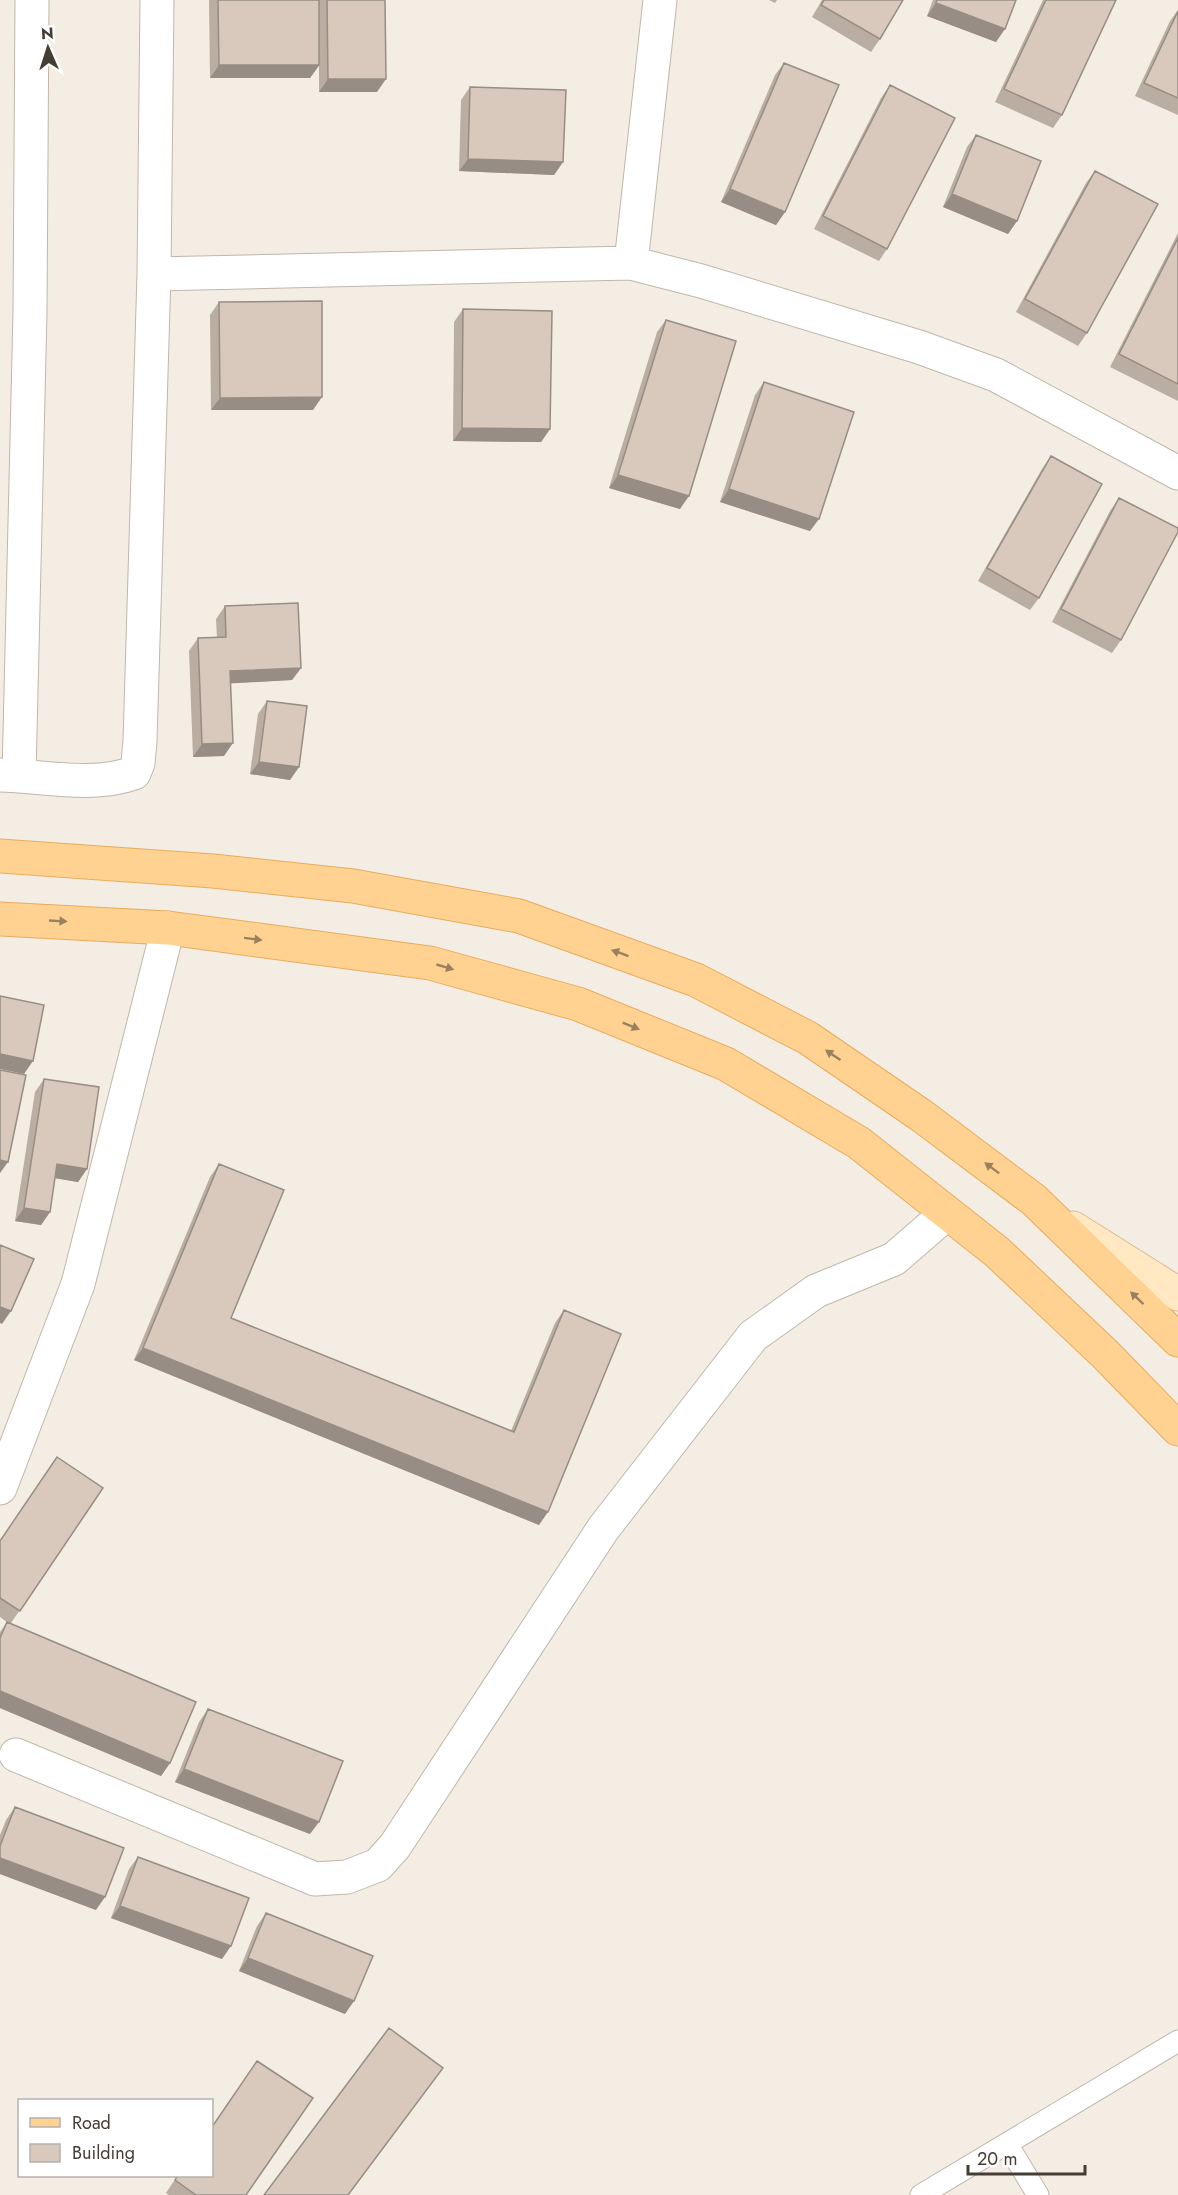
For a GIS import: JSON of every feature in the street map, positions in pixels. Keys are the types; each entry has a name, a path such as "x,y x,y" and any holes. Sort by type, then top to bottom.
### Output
{"main road":[{"path":"0,856 213,871 353,886 519,916 696,980 808,1038 922,1116 1034,1200 1178,1340"},
{"path":"0,919 168,928 430,963 578,1004 726,1064 859,1143 997,1252 1105,1354 1178,1429"},
{"path":"1043,1209 1177,1293"}],"street":[{"path":"32,0 30,312 9,775 91,780 120,778 134,773 138,763 140,741 154,274 157,0"},
{"path":"631,263 660,0"},
{"path":"154,274 631,263 701,280 919,347 996,375 1178,473"},
{"path":"0,1488 78,1284 168,928"},
{"path":"16,1755 315,1878 347,1877 378,1865 395,1846 603,1529 753,1336 816,1291 894,1259 947,1213"}],"lane":[{"path":"921,2195 1178,2042"},
{"path":"1007,2145 1038,2195"}],"building":[{"path":"218,0 319,0 319,65 219,65"},
{"path":"327,0 385,0 386,79 328,79"},
{"path":"824,0 903,0 880,39 821,5"},
{"path":"937,0 1016,0 1005,29 936,3"},
{"path":"1046,0 1116,0 1062,115 1004,89"},
{"path":"1178,11 1178,98 1144,83"},
{"path":"784,63 839,85 785,212 730,189"},
{"path":"890,85 955,118 887,249 823,216"},
{"path":"470,87 566,90 563,162 468,159"},
{"path":"976,135 1041,161 1017,221 952,194"},
{"path":"1095,171 1158,204 1087,333 1025,299"},
{"path":"1178,238 1178,384 1119,354"},
{"path":"322,301 322,397 220,398 219,302"},
{"path":"463,309 552,311 550,429 462,428"},
{"path":"666,320 736,341 689,496 618,475"},
{"path":"764,382 854,412 819,519 729,489"},
{"path":"1051,456 1102,484 1039,598 987,568"},
{"path":"1119,498 1178,528 1178,532 1121,640 1061,609"},
{"path":"298,603 301,668 230,671 233,743 202,744 198,638 226,637 225,606"},
{"path":"267,701 307,706 299,767 259,762"},
{"path":"0,996 44,1005 33,1061 0,1054"},
{"path":"0,1070 26,1075 8,1162 0,1160"},
{"path":"44,1079 99,1087 87,1169 57,1164 50,1212 24,1208"},
{"path":"219,1164 284,1190 231,1318 514,1432 564,1310 621,1334 548,1512 143,1348"},
{"path":"0,1245 34,1259 11,1311 0,1307"},
{"path":"57,1457 103,1488 20,1611 0,1598 0,1541"},
{"path":"7,1622 196,1702 170,1763 0,1691 0,1638"},
{"path":"208,1709 343,1761 319,1822 184,1769"},
{"path":"15,1807 124,1848 105,1897 0,1858 0,1846"},
{"path":"138,1857 249,1898 231,1946 120,1906"},
{"path":"266,1913 373,1956 354,2001 248,1958"},
{"path":"389,2028 443,2068 348,2195 264,2195"},
{"path":"257,2061 313,2098 246,2195 196,2195 175,2180 177,2177 213,2177 213,2126"}]}
